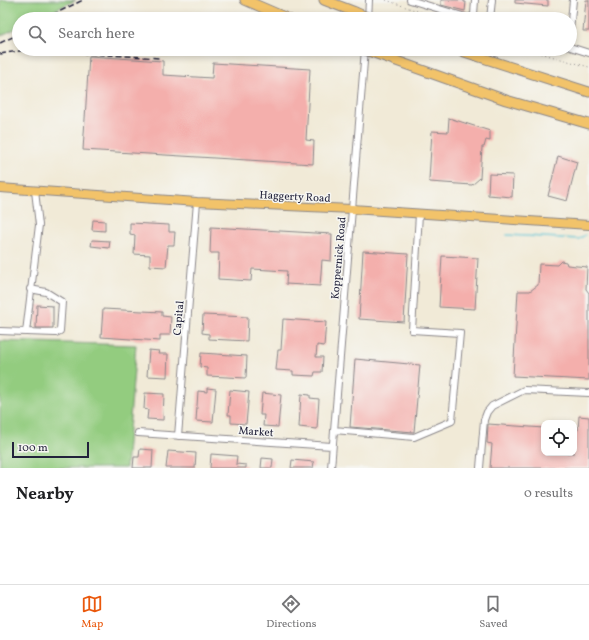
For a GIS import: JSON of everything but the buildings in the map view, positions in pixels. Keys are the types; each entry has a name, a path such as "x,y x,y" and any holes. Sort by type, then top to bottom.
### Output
{"highway":[{"path":"245,0 273,12"},
{"path":"324,0 355,12"},
{"path":"384,56 506,100 589,124"},
{"path":"477,56 589,92"}],"main road":[{"name":"Haggerty Road","path":"0,188 197,202 352,209 589,225"}],"street":[{"path":"369,12 370,0"},
{"path":"410,0 428,3 453,12"},
{"path":"474,12 475,0"},
{"path":"491,12 492,0"},
{"path":"572,12 573,0"},
{"path":"577,49 589,53"},
{"name":"Koppernick Road","path":"331,468 352,209 366,56"},
{"path":"26,332 30,289 39,226 35,191"},
{"name":"Capital","path":"178,436 197,202"},
{"path":"334,430 414,438 452,421 460,333 412,330 419,214"},
{"path":"0,331 56,333 60,331 62,302 46,292 30,289"},
{"path":"480,468 484,420 486,413 492,406 524,390 589,393"},
{"name":"Market","path":"138,433 332,446"}],"path":[{"path":"386,0 420,12"},
{"path":"550,56 589,67"}],"green space":[{"path":"0,0 76,0 51,12 12,12 12,30 0,36"},
{"path":"0,341 136,345 126,468 0,468"}],"waterway":[{"path":"507,235 579,239 585,235"}],"railway":[{"path":"58,12 83,0"},
{"path":"0,43 12,37"},
{"path":"0,54 12,52"},
{"path":"126,56 160,58"}]}
